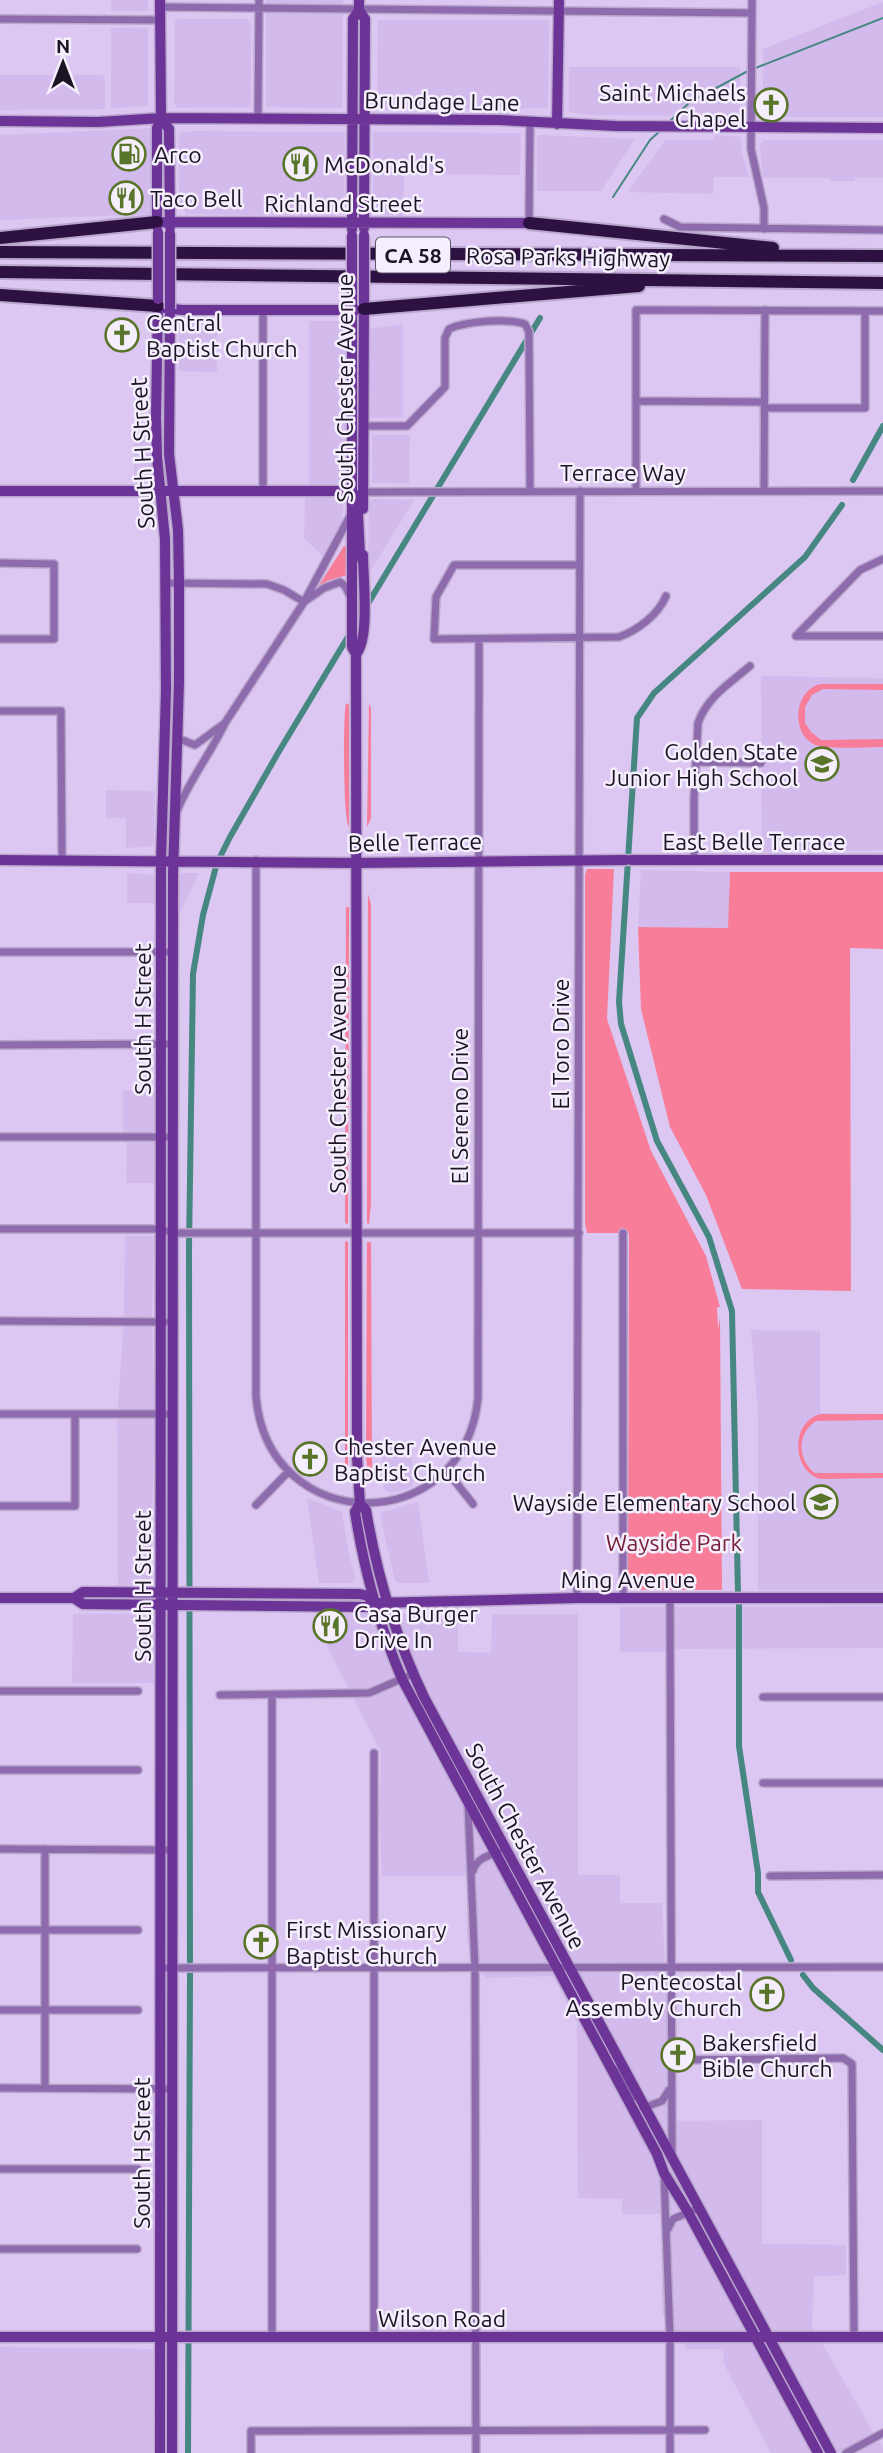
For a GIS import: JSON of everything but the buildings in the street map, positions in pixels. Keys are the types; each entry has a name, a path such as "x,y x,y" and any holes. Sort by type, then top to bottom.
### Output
{"highway":[{"path":"529,223 825,256"},
{"path":"0,238 164,227"},
{"name":"Rosa Parks Highway","path":"0,252 883,256"},
{"name":"Rosa Parks Highway","path":"0,272 883,283"},
{"path":"360,305 699,280"},
{"path":"0,295 162,305"}],"main road":[{"path":"558,124 559,0"},
{"name":"South H Street","path":"160,4 161,118 157,128 164,227 156,417 166,583 161,861 160,2453"},
{"name":"South Chester Avenue","path":"356,654 362,648 363,605 360,305 352,297 353,19 359,5"},
{"name":"South Chester Avenue","path":"359,5 365,19 364,235 360,305 352,367 350,516 352,647 356,654 356,1457 360,1504 355,1512 361,1551 374,1603 402,1679 636,2115 664,2174 688,2212 818,2453"},
{"name":"Brundage Lane","path":"0,121 258,118 530,121 651,127 883,128"},
{"name":"Richland Street","path":"164,227 529,223"},
{"name":"South H Street","path":"164,227 162,305 169,454 178,530 179,582 173,861 173,1137 178,1233 173,1322 176,1606 172,1968 172,2453"},
{"path":"162,305 263,310 360,305"},
{"path":"352,367 356,409 363,426"},
{"path":"352,428 356,435 357,479 363,492"},
{"path":"0,491 351,492 356,495 358,504 360,554 363,562"},
{"name":"Belle Terrace","path":"0,860 256,860 356,863 628,860"},
{"name":"East Belle Terrace","path":"628,860 883,860"},
{"path":"160,1459 168,1469 173,1502"},
{"name":"South Chester Avenue","path":"360,1504 366,1510 386,1603 413,1674 831,2453"},
{"name":"Ming Avenue","path":"0,1598 74,1598 83,1592 360,1594 368,1596 374,1603"},
{"name":"Ming Avenue","path":"74,1598 83,1604 366,1607 374,1603 577,1598 883,1598"},
{"name":"Wilson Road","path":"0,2337 883,2337"}],"street":[{"path":"752,0 752,156 764,208 764,229"},
{"path":"160,4 752,13"},
{"path":"258,118 259,4"},
{"path":"0,19 160,20"},
{"path":"529,223 530,121"},
{"path":"664,219 680,227 883,230"},
{"path":"263,310 263,491"},
{"path":"636,491 636,310 883,311"},
{"path":"764,491 765,310"},
{"path":"636,401 865,408 865,311"},
{"path":"363,426 407,426 445,387 445,338 449,330 458,325 514,321 525,324 529,332 530,491"},
{"name":"El Toro Drive","path":"577,1598 580,491"},
{"name":"Terrace Way","path":"363,492 883,491"},
{"path":"174,820 186,790 225,723 304,602 350,516"},
{"path":"883,559 860,570 796,636 883,636"},
{"path":"0,564 54,564 54,639 0,639"},
{"path":"579,565 454,565 436,597 434,639 610,638 629,633 662,607 666,596"},
{"path":"304,602 324,587 340,582 349,593 351,605"},
{"path":"166,583 267,584 304,602"},
{"name":"El Sereno Drive","path":"360,1504 407,1496 428,1485 446,1470 464,1446 477,1409 479,639"},
{"path":"694,860 697,733 702,714 713,698 750,666"},
{"path":"0,711 61,711 62,860"},
{"path":"177,738 195,745 225,723"},
{"path":"697,762 761,763"},
{"path":"256,860 257,1409 269,1445 289,1471 320,1493 360,1504"},
{"path":"0,952 173,952"},
{"path":"0,1045 173,1044"},
{"path":"0,1137 173,1137"},
{"path":"0,1229 160,1229 178,1233 579,1233"},
{"path":"623,1598 624,1233"},
{"path":"0,1321 173,1322"},
{"path":"0,1414 173,1414"},
{"path":"0,1506 75,1506 75,1414"},
{"path":"446,1470 473,1504"},
{"path":"256,1505 289,1471"},
{"path":"669,2153 670,1598"},
{"path":"220,1695 369,1693 413,1674"},
{"path":"0,1691 138,1691"},
{"path":"272,1695 272,2338"},
{"path":"763,1697 883,1697"},
{"path":"374,1753 374,2337"},
{"path":"0,1770 138,1770"},
{"path":"763,1783 883,1783"},
{"path":"468,1804 475,1968 476,2453"},
{"path":"0,1849 173,1850"},
{"path":"45,2088 46,1849"},
{"path":"471,1879 475,1865 481,1859 506,1849"},
{"path":"770,1876 883,1875"},
{"path":"0,1930 138,1930"},
{"path":"160,1968 883,1968"},
{"path":"0,2010 138,2010"},
{"path":"670,2060 843,2059 852,2064 855,2337"},
{"path":"608,2063 623,2077 639,2106 646,2107 662,2101 670,2086"},
{"path":"0,2088 173,2089"},
{"path":"636,2115 644,2116 659,2142 669,2153"},
{"path":"0,2169 138,2169"},
{"path":"664,2174 670,2337 670,2453"},
{"path":"666,2236 673,2219 699,2208"},
{"path":"0,2249 137,2249"},
{"path":"251,2453 251,2431 705,2430"},
{"path":"846,2453 883,2433"}],"shaded area":[{"path":"111,0 148,0 148,11 111,11"},
{"path":"266,0 343,0 342,108 266,107"},
{"path":"883,2 883,117 763,117 763,49"},
{"path":"247,19 251,23 251,107 177,108 174,103 175,21"},
{"path":"378,20 549,20 548,108 377,109"},
{"path":"111,28 148,28 148,106 111,108"},
{"path":"569,67 740,67 740,116 590,115 569,112"},
{"path":"0,75 102,75 105,78 105,109 0,110"},
{"path":"157,128 155,214 0,220 0,135"},
{"path":"345,132 344,209 336,216 186,214 179,205 179,133"},
{"path":"373,132 521,133 520,175 404,174 403,216 380,215 373,206"},
{"path":"539,135 635,139 601,191 537,191"},
{"path":"714,135 741,137 742,154 749,177 714,177 713,194 628,192 665,140 713,140"},
{"path":"764,140 883,140 883,178 831,181 830,178 763,178 760,144"},
{"path":"183,321 217,321 217,372 179,371 179,325"},
{"path":"309,321 341,321 345,325 347,372 342,519 338,533 323,556 304,538 305,500 309,483"},
{"path":"403,324 403,417 370,418 370,329"},
{"path":"372,435 410,435 409,483 372,483"},
{"path":"134,440 150,440 153,483 134,483"},
{"path":"373,499 414,500 368,575 369,502"},
{"name":"Golden State Junior High School","path":"761,676 883,678 883,850 762,852"},
{"path":"106,790 155,791 154,846 126,848 126,818 106,818"},
{"path":"641,870 730,872 728,928 638,927"},
{"path":"127,873 154,875 155,903 127,903"},
{"path":"181,873 199,873 178,917 177,877"},
{"path":"123,1090 155,1091 155,1183 126,1183 127,1145 123,1129"},
{"path":"125,1236 154,1236 152,1319 155,1416 150,1586 118,1586 117,1419 124,1320"},
{"name":"Wayside Elementary School","path":"751,1330 820,1331 820,1413 883,1414 883,1590 758,1590 758,1413"},
{"path":"411,1445 414,1481 412,1487 393,1493 384,1490 382,1446"},
{"path":"307,1498 342,1512 355,1577 353,1583 319,1583"},
{"path":"418,1502 429,1583 399,1583 395,1581 380,1515"},
{"path":"883,1606 883,1648 679,1649 662,1652 620,1652 620,1607"},
{"path":"156,1613 156,1683 72,1683 73,1614"},
{"path":"318,1614 458,1614 458,1652 491,1653 492,1614 578,1614 578,1875 620,1875 620,1903 662,1903 672,2121 762,2120 762,2244 846,2245 846,2275 814,2276 812,2326 883,2453 771,2453 724,2364 723,2349 687,2349 662,2315 661,2214 622,2214 622,2199 578,2198 577,2022 553,1976 486,1978 467,1943 467,1876 382,1876 379,1813 381,1752 321,1634 317,1623"},
{"path":"0,2347 153,2349 153,2453 0,2453"}],"green space":[{"path":"344,546 347,547 347,575 327,581 314,593"},
{"path":"821,684 883,684 883,690 823,689 812,695 805,707 805,723 821,740 883,739 883,747 826,747 813,744 806,738 799,721 801,702 812,687"},
{"path":"346,703 349,705 349,827 345,788"},
{"path":"369,703 371,818 367,827"},
{"name":"Wayside Park","path":"587,869 614,869 607,1019 651,1151 706,1256 720,1307 717,1307 718,1329 720,1318 722,1590 628,1590 629,1233 587,1233 585,1223"},
{"path":"730,872 883,872 883,949 850,948 851,1291 742,1289 706,1195 670,1127 641,1009 638,927 728,928"},
{"path":"368,894 371,905 369,1224 367,1223"},
{"path":"346,907 349,907 347,1224 345,1223"},
{"path":"348,1242 348,1470 345,1469"},
{"path":"367,1242 371,1242 372,1477 368,1477 366,1454"},
{"path":"821,1414 883,1414 883,1420 816,1421 805,1432 802,1454 815,1473 883,1473 883,1478 822,1479 812,1475 804,1467 798,1447 804,1426 811,1419"}],"waterway":[{"path":"753,69 883,18"},
{"path":"669,122 690,102 748,71"},
{"path":"613,197 650,140 660,131"},
{"path":"188,2453 189,1247 193,974 203,915 217,863 230,837 540,318"},
{"path":"853,480 883,426"},
{"path":"738,1593 732,1311 709,1237 657,1141 621,1024 619,1002 637,718 654,693 805,557 842,505"},
{"path":"739,1604 739,1746 758,1873 758,1892 791,1960"},
{"path":"803,1975 813,1988 883,2050"}],"place":[{"name":"Saint Michaels Chapel","path":"771,105"},
{"name":"Arco","path":"129,154"},
{"name":"McDonald's","path":"300,164"},
{"name":"Taco Bell","path":"126,198"},
{"name":"Central Baptist Church","path":"122,335"},
{"name":"Golden State Junior High School","path":"822,764"},
{"name":"Chester Avenue Baptist Church","path":"310,1459"},
{"name":"Wayside Elementary School","path":"821,1502"},
{"name":"Casa Burger Drive In","path":"330,1626"},
{"name":"First Missionary Baptist Church","path":"261,1942"},
{"name":"Pentecostal Assembly Church","path":"767,1994"},
{"name":"Bakersfield Bible Church","path":"678,2055"}]}
